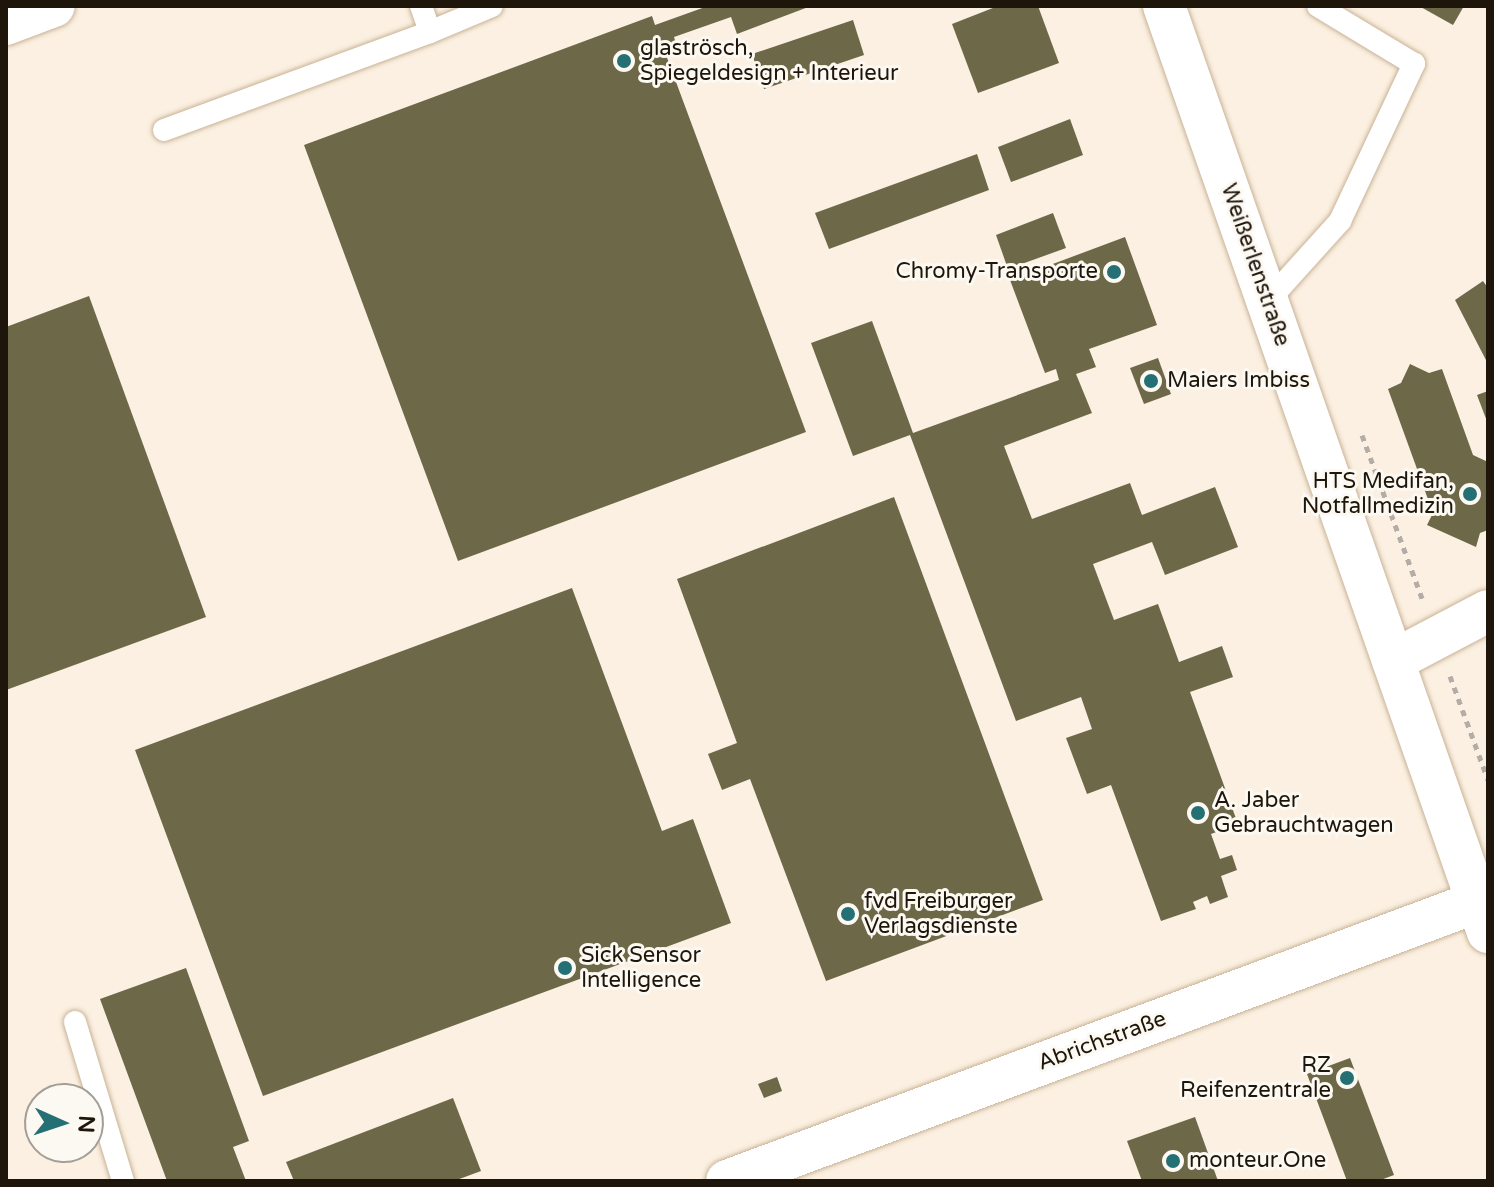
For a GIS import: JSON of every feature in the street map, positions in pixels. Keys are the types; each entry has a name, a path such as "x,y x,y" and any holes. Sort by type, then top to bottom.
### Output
{"street":[{"path":"6,24 54,6"},
{"name":"Weißerlenstraße","path":"1164,6 1482,917"},
{"path":"1393,661 1488,611"},
{"name":"Abrichstraße","path":"727,1181 1482,917"}],"lane":[{"path":"421,6 430,32"},
{"path":"164,130 492,6"},
{"path":"1268,301 1340,221 1414,64 1318,6"},
{"path":"75,1022 123,1181"}],"shaded area":[{"path":"6,6 1488,6 1488,1181 6,1181"}],"building":[{"path":"708,6 811,6 737,34 731,17 674,37 678,50 666,55 806,432 458,561 304,145 652,16 655,25"},
{"path":"998,6 1038,6 1059,63 978,93 952,24"},
{"path":"1419,6 1464,6 1453,25"},
{"path":"853,20 864,55 764,89 752,54"},
{"path":"1070,119 1083,155 1011,182 998,147"},
{"path":"977,154 989,190 829,249 815,213"},
{"path":"1053,213 1066,248 1008,269 996,235"},
{"path":"1125,237 1157,325 1089,349 1096,367 1076,374 1092,413 1004,446 1032,519 1130,483 1142,515 1215,487 1238,547 1165,575 1152,542 1093,564 1114,620 1158,604 1179,662 1222,646 1233,677 1190,692 1238,824 1211,834 1220,859 1232,855 1237,870 1221,876 1228,897 1210,904 1207,896 1193,902 1196,909 1161,921 1111,785 1087,794 1066,738 1092,729 1081,697 1016,721 910,435 853,456 811,343 872,321 913,433 1059,380 1056,369 1045,373 1010,280"},
{"path":"1483,281 1488,288 1488,364 1455,300"},
{"path":"89,296 206,617 6,690 6,327"},
{"name":"Maiers Imbiss","path":"1158,358 1171,394 1144,404 1130,368"},
{"path":"1410,364 1429,373 1442,369 1473,455 1488,462 1488,530 1480,533 1476,547 1427,525 1433,513 1388,389 1401,383"},
{"path":"1488,391 1488,424 1477,395"},
{"path":"894,497 1043,900 826,981 750,779 722,790 708,754 737,743 677,579"},
{"path":"572,588 662,831 693,819 731,923 263,1096 135,750"},
{"path":"186,968 249,1141 233,1147 246,1181 167,1181 100,999"},
{"path":"1350,1058 1394,1175 1378,1181 1347,1181 1307,1074"},
{"path":"777,1077 782,1091 764,1098 758,1084"},
{"path":"453,1098 481,1171 454,1181 294,1181 286,1162"},
{"name":"monteur.One","path":"1195,1117 1218,1181 1142,1181 1127,1141"}],"place":[{"name":"glaströsch, Spiegeldesign + Interieur","path":"624,61"},
{"name":"Chromy-Transporte","path":"1114,272"},
{"name":"Maiers Imbiss","path":"1151,381"},
{"name":"HTS Medifan, Notfallmedizin","path":"1470,494"},
{"name":"A. Jaber Gebrauchtwagen","path":"1198,813"},
{"name":"fvd Freiburger Verlagsdienste","path":"848,914"},
{"name":"Sick Sensor Intelligence","path":"565,968"},
{"name":"RZ Reifenzentrale","path":"1347,1078"},
{"name":"monteur.One","path":"1173,1161"}]}
